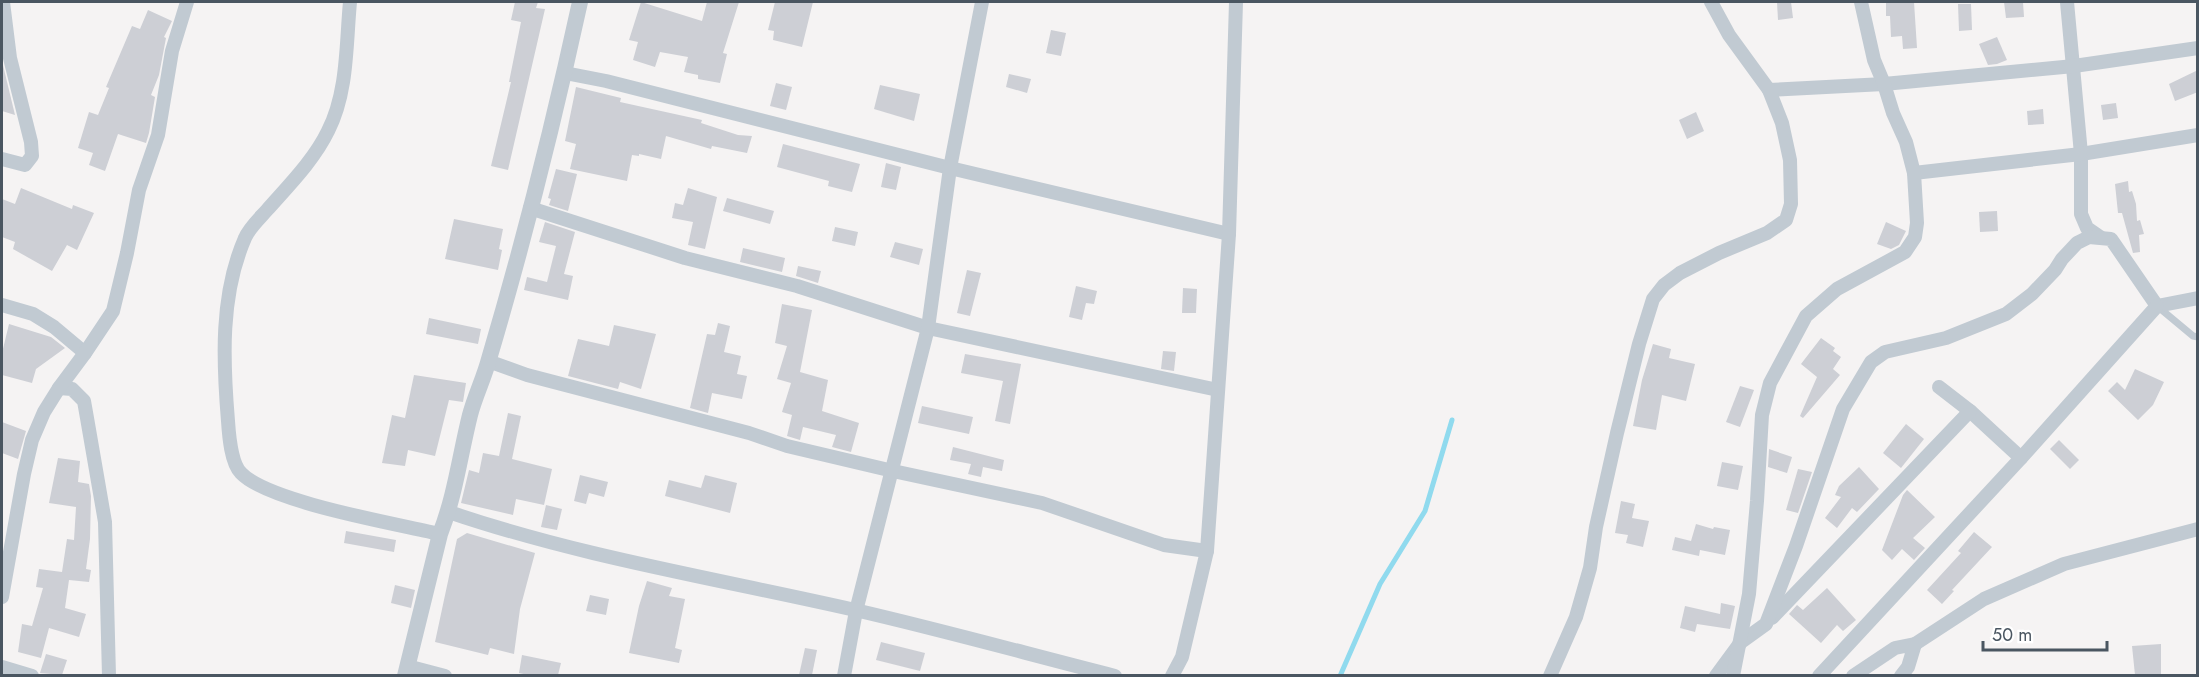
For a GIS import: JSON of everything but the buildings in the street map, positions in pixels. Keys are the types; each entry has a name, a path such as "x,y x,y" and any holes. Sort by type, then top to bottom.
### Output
{"street":[{"path":"2,159 25,165 32,156 31,142 10,58 3,2"},
{"path":"2,597 32,440 44,412 59,388 86,353 113,311 139,190 158,135 172,51 188,2"},
{"path":"350,2 342,81 337,109 329,130 314,155 245,236 231,281 223,366 230,446 240,472 260,487 313,504 440,534"},
{"path":"445,675 406,671 440,534 449,512 470,414 488,362 530,208 565,73 580,2"},
{"path":"844,675 856,610 928,328 950,168 982,2"},
{"path":"1172,675 1182,657 1206,551 1229,234 1236,2"},
{"path":"1550,675 1576,617 1590,568 1596,527 1617,433 1639,344 1653,299 1664,285 1680,273 1719,253 1767,233 1786,220 1791,204 1790,160 1782,123 1769,90 1729,35 1711,2"},
{"path":"1733,675 1749,594 1762,416 1770,383 1806,316 1837,289 1905,252 1915,237 1917,223 1914,173 1906,142 1874,60 1861,2"},
{"path":"2067,2 2081,154 2081,214 2088,228 2100,237"},
{"path":"1769,90 1884,84 2074,66 2198,48"},
{"path":"565,73 606,81 950,168 1229,234"},
{"path":"1914,173 2081,154 2198,135"},
{"path":"530,208 685,258 797,286 928,328 1218,390"},
{"path":"1766,624 1796,546 1843,409 1870,362 1885,352 1946,338 2006,314 2032,294 2077,243 2089,237 2111,239 2157,306"},
{"path":"1819,675 2021,458 2157,306 2198,298"},
{"path":"2,305 33,314 54,327 86,353"},
{"path":"488,362 527,375 749,433 787,446 1042,503 1164,545 1206,551"},
{"path":"1939,387 1970,411 2021,458"},
{"path":"59,388 72,389 84,401 87,418 105,522 109,675"},
{"path":"1716,675 1741,642 1766,624 1970,411"},
{"path":"449,512 644,565 856,610 1115,675"},
{"path":"1853,675 1895,648 1915,644 1984,599 2064,564 2198,529"},
{"path":"1901,675 1908,667 1915,644"},
{"path":"2,667 32,675"}],"lane":[{"path":"2157,306 2193,336 2198,337"}],"waterway":[{"path":"1340,676 1380,584 1425,511 1452,420"}]}
